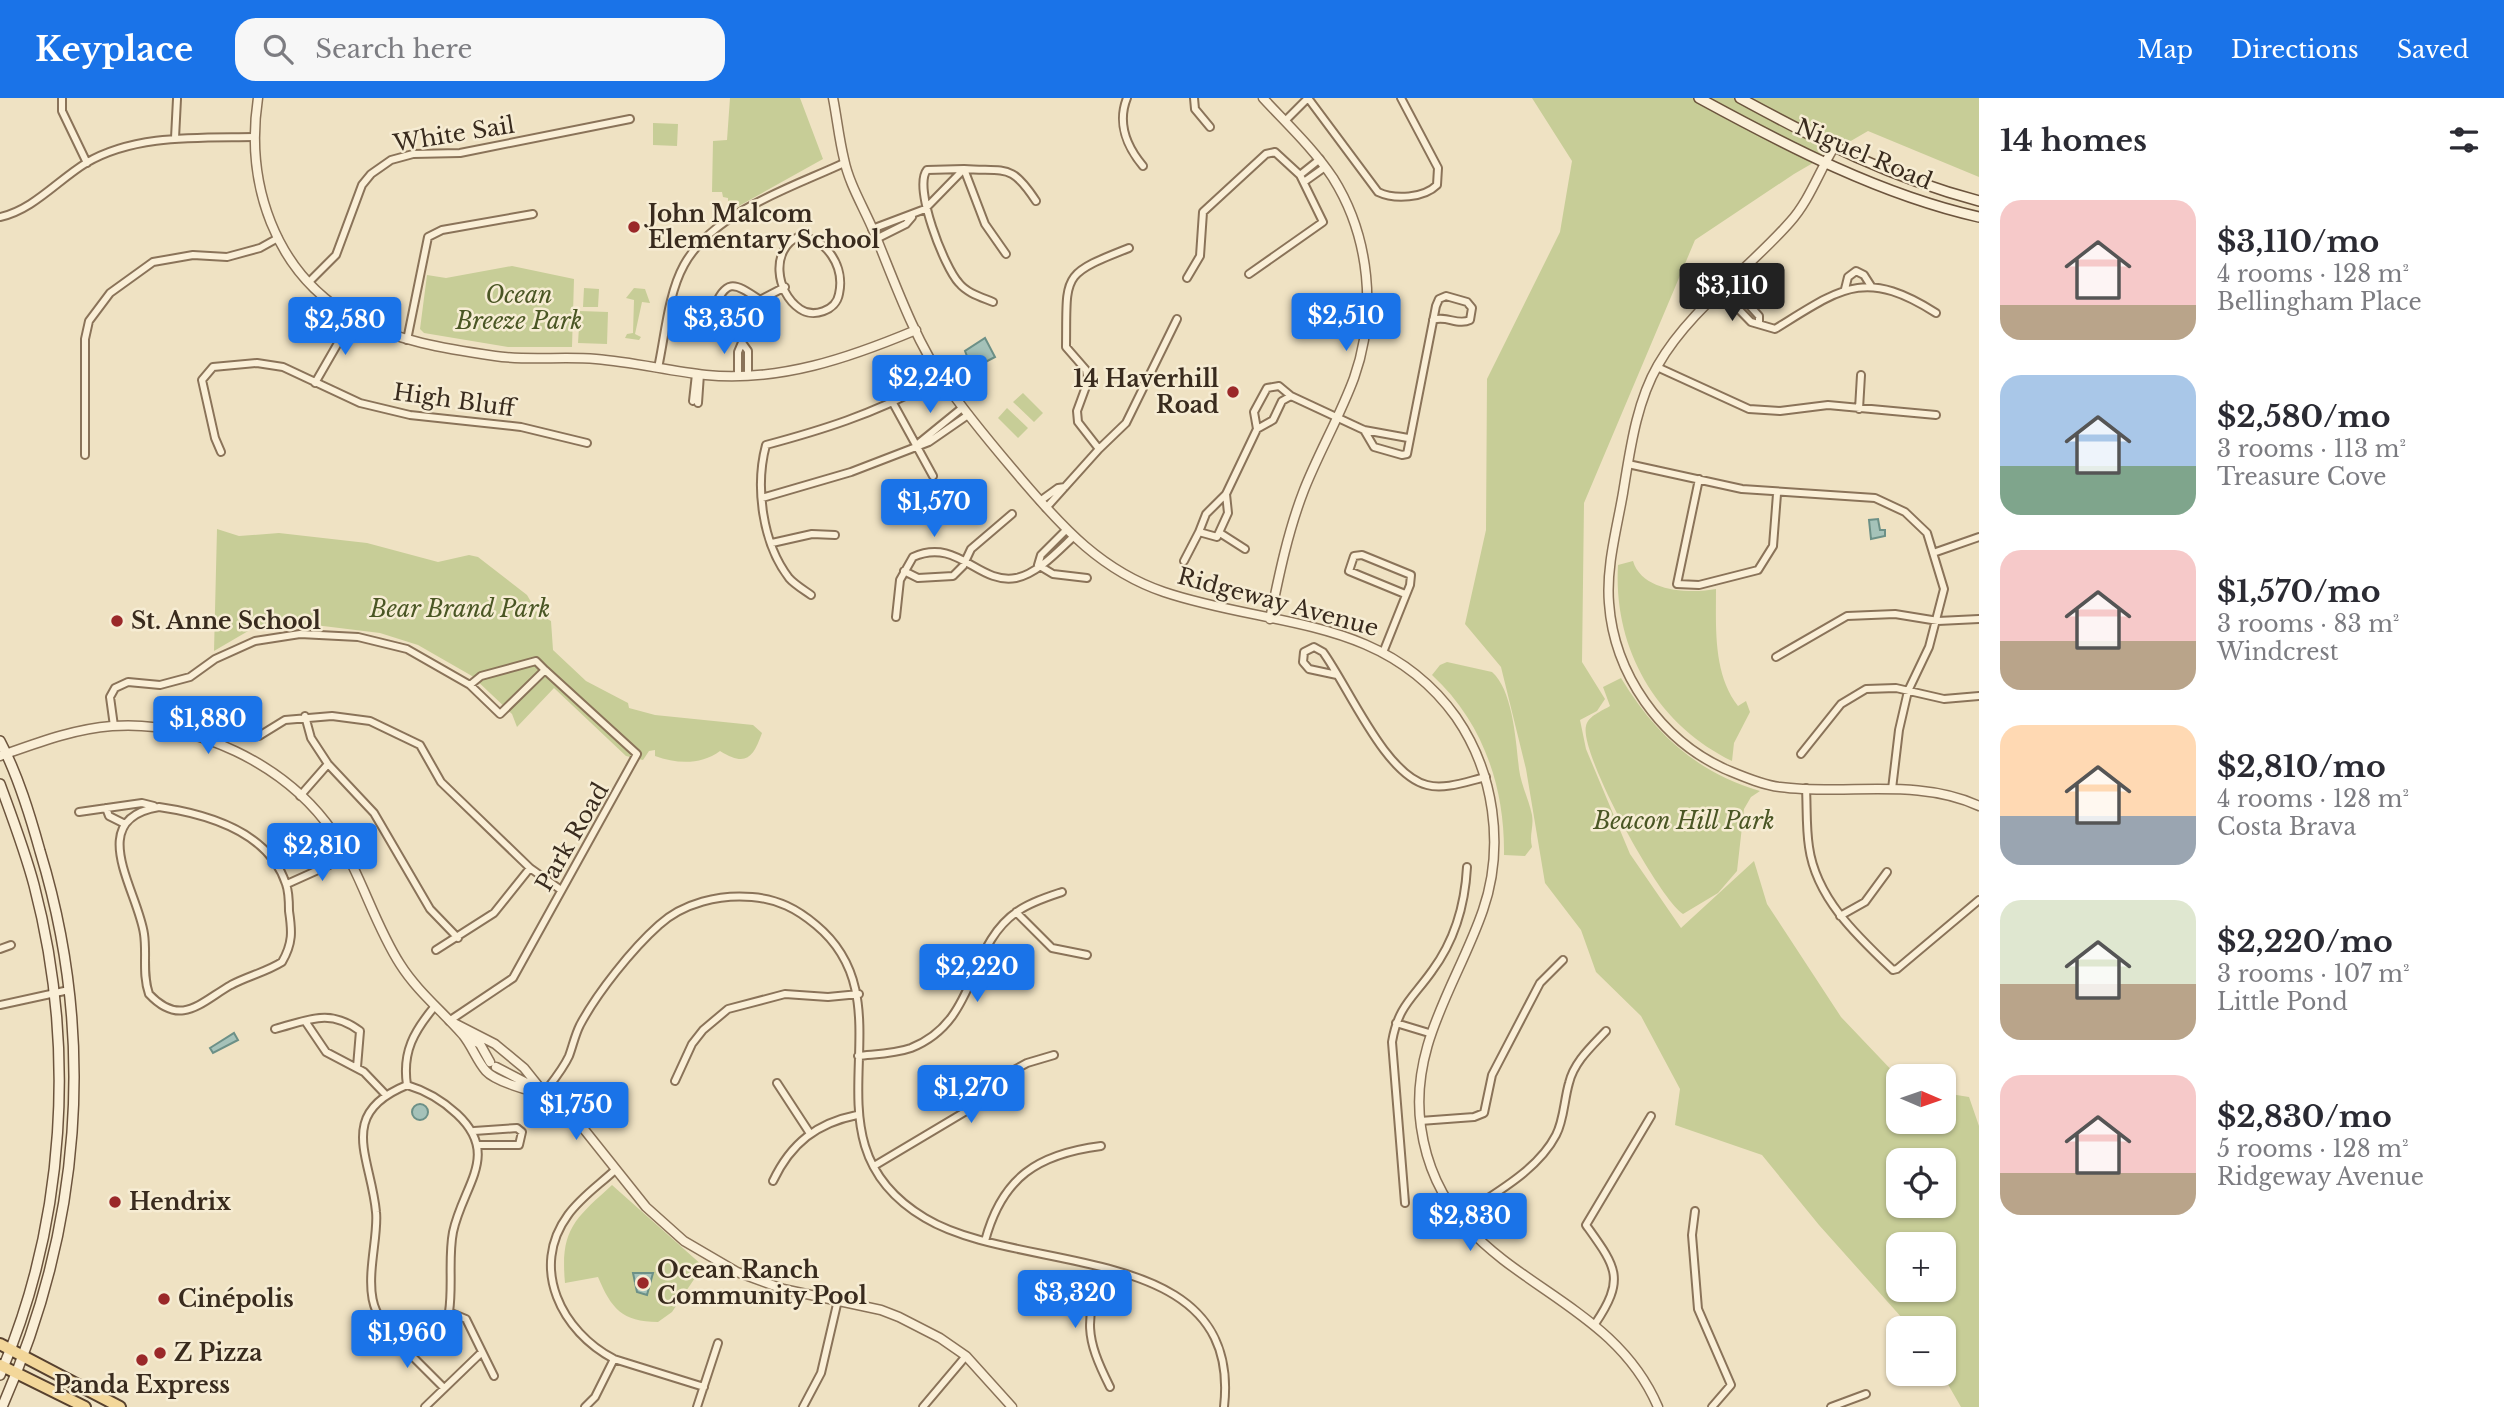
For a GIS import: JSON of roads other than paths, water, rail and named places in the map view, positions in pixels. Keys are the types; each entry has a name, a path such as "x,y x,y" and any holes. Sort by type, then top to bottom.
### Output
{"main road":[{"name":"Niguel Road","path":"1699,98 1825,161 1910,198 1979,217"},
{"name":"Niguel Road","path":"1740,98 1833,149 1919,185 1979,201"},
{"path":"0,741 46,869 69,990 75,1050 72,1158 61,1228 24,1355 2,1407"},
{"path":"0,784 34,884 45,935 60,1089 53,1177 39,1260 5,1346 1,1369 17,1373 85,1407"},
{"path":"5,1346 120,1407"}],"street":[{"path":"62,98 65,118 87,163"},
{"path":"258,98 254,137 260,196 289,260 309,282 353,317 407,340 498,357 595,359 698,374 748,376 824,365 916,330"},
{"name":"Ridgeway Avenue","path":"833,98 844,163 916,330 941,379 965,412 1066,530 1094,556 1142,584 1188,599 1335,632 1384,650 1404,664 1446,704 1468,738 1486,777 1494,834 1490,886 1479,921 1429,1033 1420,1075 1420,1121 1429,1160 1458,1218 1496,1257 1595,1324 1634,1364 1658,1407"},
{"path":"1127,98 1123,124 1125,135 1128,147 1143,166"},
{"path":"1194,98 1195,109 1210,127"},
{"path":"1263,98 1320,159 1346,202 1357,233 1367,290 1361,354 1297,511 1270,619"},
{"path":"1284,121 1308,98 1378,192 1402,197 1429,191 1438,182 1438,167 1401,98"},
{"path":"176,138 177,99"},
{"name":"White Sail","path":"309,282 336,255 362,185 370,174 391,160 412,154 460,153 630,118"},
{"path":"0,217 26,206 87,163 119,148 176,138 254,137"},
{"path":"1833,149 1793,219 1677,336 1657,367 1637,419 1611,570 1609,603 1616,642 1631,681 1667,728 1706,759 1756,781 1780,787 1926,792 1965,800 1979,806"},
{"path":"1187,278 1200,258 1203,212 1266,154 1280,154 1300,175 1323,222 1249,274"},
{"path":"1300,175 1320,159"},
{"path":"658,368 676,286 683,267 696,246 793,183 844,163"},
{"path":"993,302 956,281 925,209 922,183 927,170 934,167 1005,171 1020,177 1035,201"},
{"path":"1304,182 1325,167"},
{"path":"872,229 925,209 964,169"},
{"path":"964,169 985,224 1006,254"},
{"path":"407,340 428,237 442,230 533,214"},
{"path":"877,239 906,224 913,215"},
{"path":"798,236 810,237 827,247 840,280 838,301 833,306 817,312 800,309 785,287 778,263 781,250 788,241 798,236"},
{"path":"86,455 85,339 89,321 110,293 153,262 193,255 227,257 260,248 278,238"},
{"path":"1099,449 1078,422 1077,411 1088,381 1086,370 1066,347 1066,302 1071,277 1084,266 1129,248"},
{"path":"1845,289 1848,277 1856,271 1864,275 1871,286"},
{"path":"1729,283 1759,316 1759,323"},
{"path":"745,335 718,324 712,311 722,290 729,286 737,285 760,300"},
{"path":"1721,291 1751,322 1775,329 1845,289 1871,286 1897,292 1936,313"},
{"path":"738,376 738,352 760,300 785,287"},
{"path":"1364,430 1374,447 1402,456 1410,449 1409,438 1433,320 1443,296 1467,302 1472,308 1470,320 1464,323 1439,318 1433,320"},
{"path":"314,383 353,317"},
{"path":"1043,505 1058,488 1065,487 1126,423 1178,319"},
{"path":"743,344 748,351 748,376"},
{"name":"High Bluff","path":"221,452 215,438 202,380 214,368 257,363 283,367 360,403 410,415 521,427 587,443"},
{"path":"1657,367 1749,409 1780,411 1828,405 1937,415"},
{"path":"695,402 698,374"},
{"path":"1858,409 1861,375"},
{"path":"811,595 790,579 772,543 762,498 762,460 766,445 837,427 893,403 924,386"},
{"path":"1257,429 1254,412 1267,388 1279,386 1291,396 1336,419 1364,430 1409,438"},
{"path":"1185,561 1206,514 1226,494 1257,429 1273,420 1282,401 1291,396"},
{"path":"893,403 918,444 933,476"},
{"path":"762,498 851,472 918,444 965,412"},
{"path":"1629,464 1777,494 1827,493 1875,498 1905,512 1927,533 1936,552 1944,589 1938,621 1908,691 1899,730 1892,789"},
{"path":"1699,479 1677,584 1699,585 1758,569 1773,547 1777,494"},
{"path":"1199,532 1212,537 1220,533 1228,513 1226,494"},
{"path":"904,571 918,578 947,578 957,573 971,549 1012,514"},
{"path":"1038,565 1041,555 1066,530"},
{"path":"1220,533 1245,549"},
{"path":"772,543 812,534 835,535"},
{"path":"896,617 904,571 913,558 926,553 949,553 1003,579 1025,575 1073,537"},
{"path":"1936,552 1979,537"},
{"path":"1384,650 1405,594 1411,575 1362,555 1354,555 1349,571 1405,594"},
{"path":"1038,565 1053,574 1087,578"},
{"path":"1776,657 1847,616 1895,614 1938,621 1979,620"},
{"path":"114,726 110,697 115,688 128,682 160,685 190,677 215,659 266,638 327,634 407,649 470,685 500,714 545,670 536,661 481,676 470,685"},
{"path":"1337,675 1309,669 1303,662 1304,652 1314,647 1318,649 1337,675 1378,742 1417,782 1437,787 1486,777"},
{"name":"Park Road","path":"449,1021 513,978 637,754 545,670"},
{"path":"1801,754 1842,704 1858,692 1884,687 1936,698 1979,696"},
{"path":"259,736 285,720 304,716 370,721 420,745 442,782 530,868 561,890"},
{"path":"304,716 311,738 328,764 374,813 430,909 457,937"},
{"path":"3,755 60,735 114,726 158,727 224,746 265,768 300,796 332,831 400,964 461,1033 486,1070 496,1069 511,1056"},
{"path":"300,796 328,764"},
{"path":"1806,788 1809,848 1821,885 1840,916 1893,970 1979,900"},
{"path":"79,812 142,803 184,811 233,827 271,856 286,884 293,938 282,962 230,985 199,1007 173,1010 156,1001 146,984 144,932 118,847 125,824 144,810 159,807"},
{"path":"106,808 109,816 125,824"},
{"path":"286,884 347,857"},
{"path":"1405,1203 1392,1042 1401,1010 1432,971 1448,944 1464,901 1467,867"},
{"path":"436,950 494,913 530,868"},
{"path":"1840,916 1865,902 1887,872"},
{"path":"858,1056 899,1052 934,1035 961,1006 991,940 1016,912 1062,892"},
{"path":"544,1093 568,1057 582,1022 622,968 659,925 703,902 740,896 762,898 800,912 839,947 851,969 859,994 857,1115 874,1166 901,1199 923,1217 951,1232 1157,1284 1191,1305 1213,1335 1221,1353 1224,1407"},
{"path":"1016,912 1052,948 1087,955"},
{"path":"0,949 11,945"},
{"path":"1420,1121 1474,1117 1484,1113 1492,1075 1540,983 1563,960"},
{"path":"0,1005 69,990"},
{"path":"676,1081 692,1044 703,1030 728,1009 745,1002 785,994 828,997 859,994"},
{"path":"407,1085 405,1070 411,1038 435,1006"},
{"path":"275,1029 305,1021 341,1018 360,1031 357,1067"},
{"path":"305,1021 326,1052 357,1067 385,1094"},
{"path":"449,1021 495,1044 537,1080 544,1093 579,1123 646,1207 684,1241 715,1262 783,1289 838,1300 900,1317 940,1338 966,1356 1012,1407"},
{"path":"1396,1023 1429,1033"},
{"path":"1458,1218 1532,1166 1546,1151 1558,1130 1573,1073 1587,1051 1605,1031"},
{"path":"461,1033 480,1044 496,1069 529,1092 544,1093"},
{"path":"874,1166 968,1110 1003,1076 1027,1063 1054,1055"},
{"path":"777,1083 809,1132"},
{"path":"407,1085 426,1091 444,1102 474,1131 479,1145 476,1167 454,1230 449,1312 433,1326 410,1335 387,1323 377,1311 372,1297 370,1266 376,1213 362,1142 373,1105 385,1094 407,1085"},
{"path":"773,1181 782,1162 809,1132 829,1121 857,1115"},
{"path":"1595,1324 1611,1300 1614,1272 1606,1252 1586,1225 1651,1116"},
{"path":"474,1131 517,1128 522,1132 519,1145 479,1145"},
{"path":"985,1241 1006,1193 1017,1178 1051,1156 1101,1146"},
{"path":"615,1170 567,1215 556,1237 551,1267 556,1299 571,1327 586,1342 614,1359 704,1387"},
{"path":"1695,1211 1692,1235 1698,1309 1731,1385 1713,1407"},
{"path":"1101,1268 1090,1310 1089,1329 1093,1353 1110,1387"},
{"path":"803,1407 828,1354 838,1300"},
{"path":"449,1312 466,1319 494,1376"},
{"path":"410,1335 411,1355 444,1388"},
{"path":"697,1407 718,1343"},
{"path":"425,1407 482,1352"},
{"path":"923,1407 966,1356"},
{"path":"585,1407 596,1397 614,1359"},
{"path":"1831,1407 1866,1394"}],"water":[{"path":"1338,306 1348,311 1336,327 1329,323"},
{"path":"985,338 995,357 972,369 965,351"},
{"path":"1878,519 1880,530 1885,530 1885,536 1871,539 1869,520"},
{"path":"234,1033 238,1040 213,1053 210,1048"},
{"path":"420,1104 426,1106 426,1118 420,1120 414,1118 412,1112 414,1106"},
{"name":"Ocean Ranch Community Pool","path":"633,1273 653,1273 647,1295 637,1292"}],"place":[{"name":"John Malcom Elementary School","path":"634,227"},
{"name":"14 Haverhill Road","path":"1233,392"},
{"name":"St. Anne School","path":"117,621"},
{"name":"Hendrix","path":"115,1202"},
{"name":"Ocean Ranch Community Pool","path":"643,1283"},
{"name":"Cinépolis","path":"164,1299"},
{"name":"Z Pizza","path":"160,1353"},
{"name":"Panda Express","path":"142,1360"}],"park label":[{"name":"Ocean Breeze Park","path":"519,308"},
{"name":"Bear Brand Park","path":"460,609"},
{"name":"Beacon Hill Park","path":"1684,821"}]}
